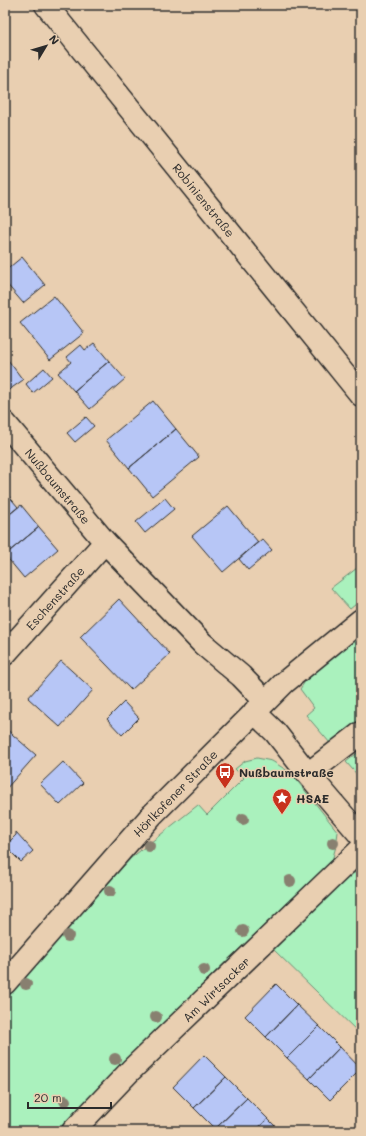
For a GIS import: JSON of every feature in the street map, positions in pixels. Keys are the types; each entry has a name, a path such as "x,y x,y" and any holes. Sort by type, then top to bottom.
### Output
{"street":[{"name":"Robinienstraße","path":"46,5 361,395"},
{"name":"Nußbaumstraße","path":"5,423 105,542 203,644 241,676 275,732 308,774 361,836"},
{"name":"Eschenstraße","path":"5,654 105,542"},
{"name":"Hörlkofener Straße","path":"5,983 152,815 285,682 361,620"},
{"path":"308,774 361,733"},
{"name":"Am Wirtsacker","path":"72,1131 131,1070 361,849"}],"green space":[{"path":"361,565 361,600 350,609 331,588"},
{"path":"361,632 361,721 330,743 306,715 314,708 300,689 306,680"},
{"path":"361,750 361,779 346,762"},
{"path":"257,758 272,761 291,773 338,832 332,861 216,971 58,1131 5,1131 5,998 131,858 198,805 207,815 244,778 235,769 245,761"},
{"path":"361,871 361,1035 272,948 347,875"}],"building":[{"path":"22,257 45,285 23,303 5,282 5,271"},
{"path":"54,296 84,333 50,360 20,323"},
{"path":"94,343 109,361 74,391 58,373 71,362 67,357 81,345 85,350"},
{"path":"5,356 23,380 6,392 5,391"},
{"path":"109,361 125,379 90,409 74,391"},
{"path":"44,368 52,377 33,393 26,384"},
{"path":"153,401 176,429 129,468 106,440"},
{"path":"86,417 94,426 75,442 67,433"},
{"path":"176,429 199,457 152,496 129,468"},
{"path":"7,494 18,507 5,518 5,496"},
{"path":"165,498 174,509 145,533 136,522"},
{"path":"21,505 39,527 5,555 5,518"},
{"path":"228,506 258,542 223,572 192,536"},
{"path":"39,527 58,549 24,578 5,555"},
{"path":"262,539 272,550 248,570 239,559"},
{"path":"119,599 170,654 131,690 80,637"},
{"path":"61,661 93,690 60,727 28,698"},
{"path":"124,702 139,718 122,735 107,719"},
{"path":"5,728 36,755 5,790"},
{"path":"63,762 83,783 60,805 40,784"},
{"path":"16,832 33,851 21,862 5,846 16,835"},
{"path":"276,984 297,1005 266,1037 245,1016"},
{"path":"297,1005 319,1026 287,1058 266,1037"},
{"path":"319,1026 340,1047 309,1079 287,1058"},
{"path":"340,1047 361,1069 330,1100 309,1079"},
{"path":"204,1055 226,1077 194,1108 173,1087"},
{"path":"226,1077 247,1098 215,1129 194,1108"},
{"path":"247,1098 268,1119 255,1131 217,1131 215,1129"},
{"path":"268,1119 280,1131 255,1131"}],"place":[{"name":"Nußbaumstraße","path":"225,789"},
{"name":"HSAE","path":"282,815"}]}
